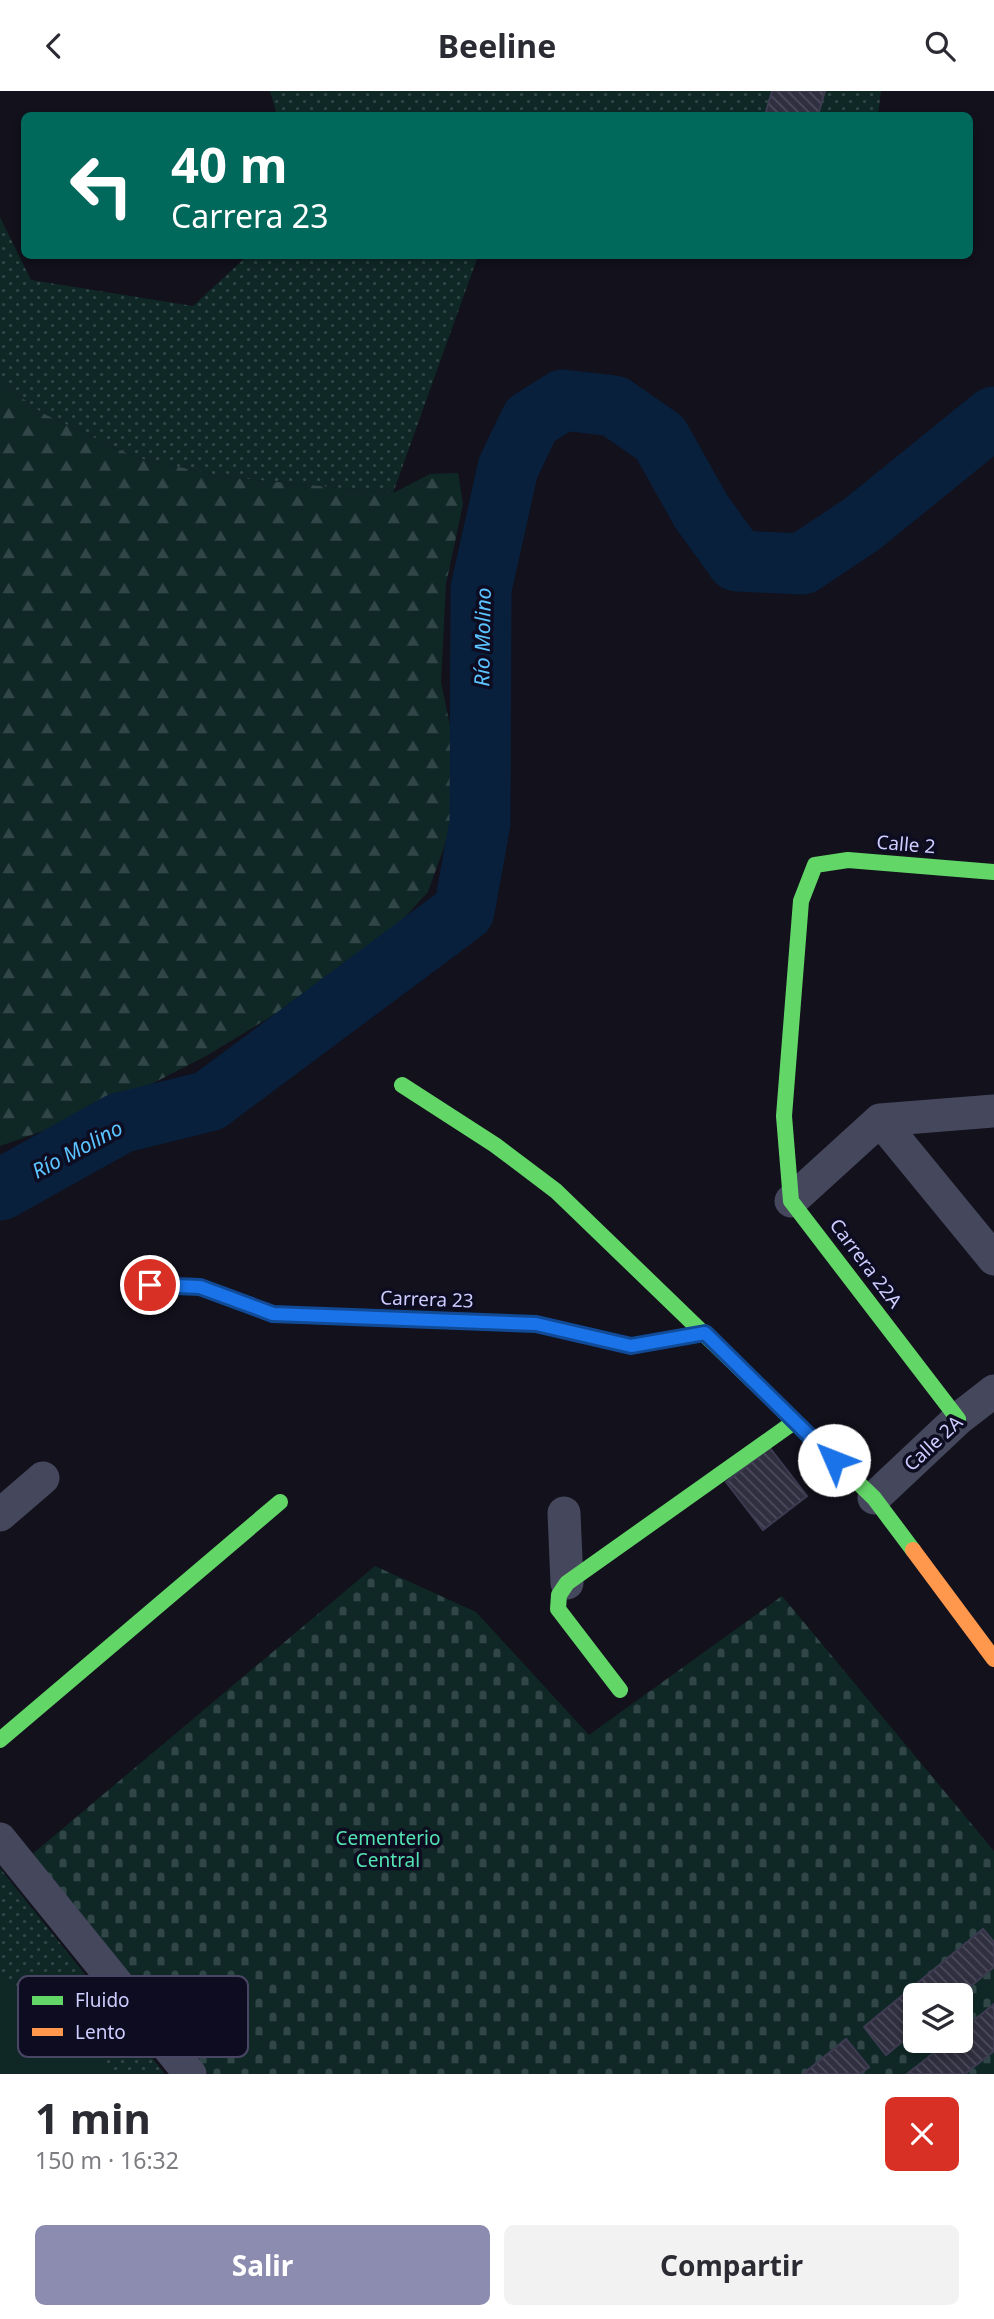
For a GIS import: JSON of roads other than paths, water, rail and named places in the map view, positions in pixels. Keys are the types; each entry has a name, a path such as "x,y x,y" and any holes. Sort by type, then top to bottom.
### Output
{"street":[{"name":"Calle 2","path":"791,1201 784,1116 801,901 816,865 848,860 994,872"},
{"path":"402,1086 495,1145 556,1191 705,1333 874,1499 994,1659"},
{"path":"791,1201 880,1120 994,1111"},
{"path":"880,1120 994,1259"},
{"name":"Carrera 22A","path":"791,1201 958,1419"},
{"name":"Carrera 23","path":"150,1285 200,1287 273,1314 536,1324 631,1346 705,1333"},
{"name":"Calle 2A","path":"874,1499 958,1419 994,1391"},
{"path":"620,1690 558,1609 559,1595 567,1583 794,1422"},
{"path":"0,1515 43,1478"},
{"path":"0,1740 280,1502"},
{"path":"564,1513 567,1583"},
{"path":"0,1839 111,1976"},
{"path":"176,2057 190,2074"}],"waterway":[{"name":"Río Molino","path":"0,1190 120,1123 209,1101 464,911 480,823 481,589 508,468 531,420 563,400 614,406 660,438 701,511 737,561 802,564 862,524 994,417"}],"park label":[{"name":"Cementerio Central","path":"388,1849"}]}
